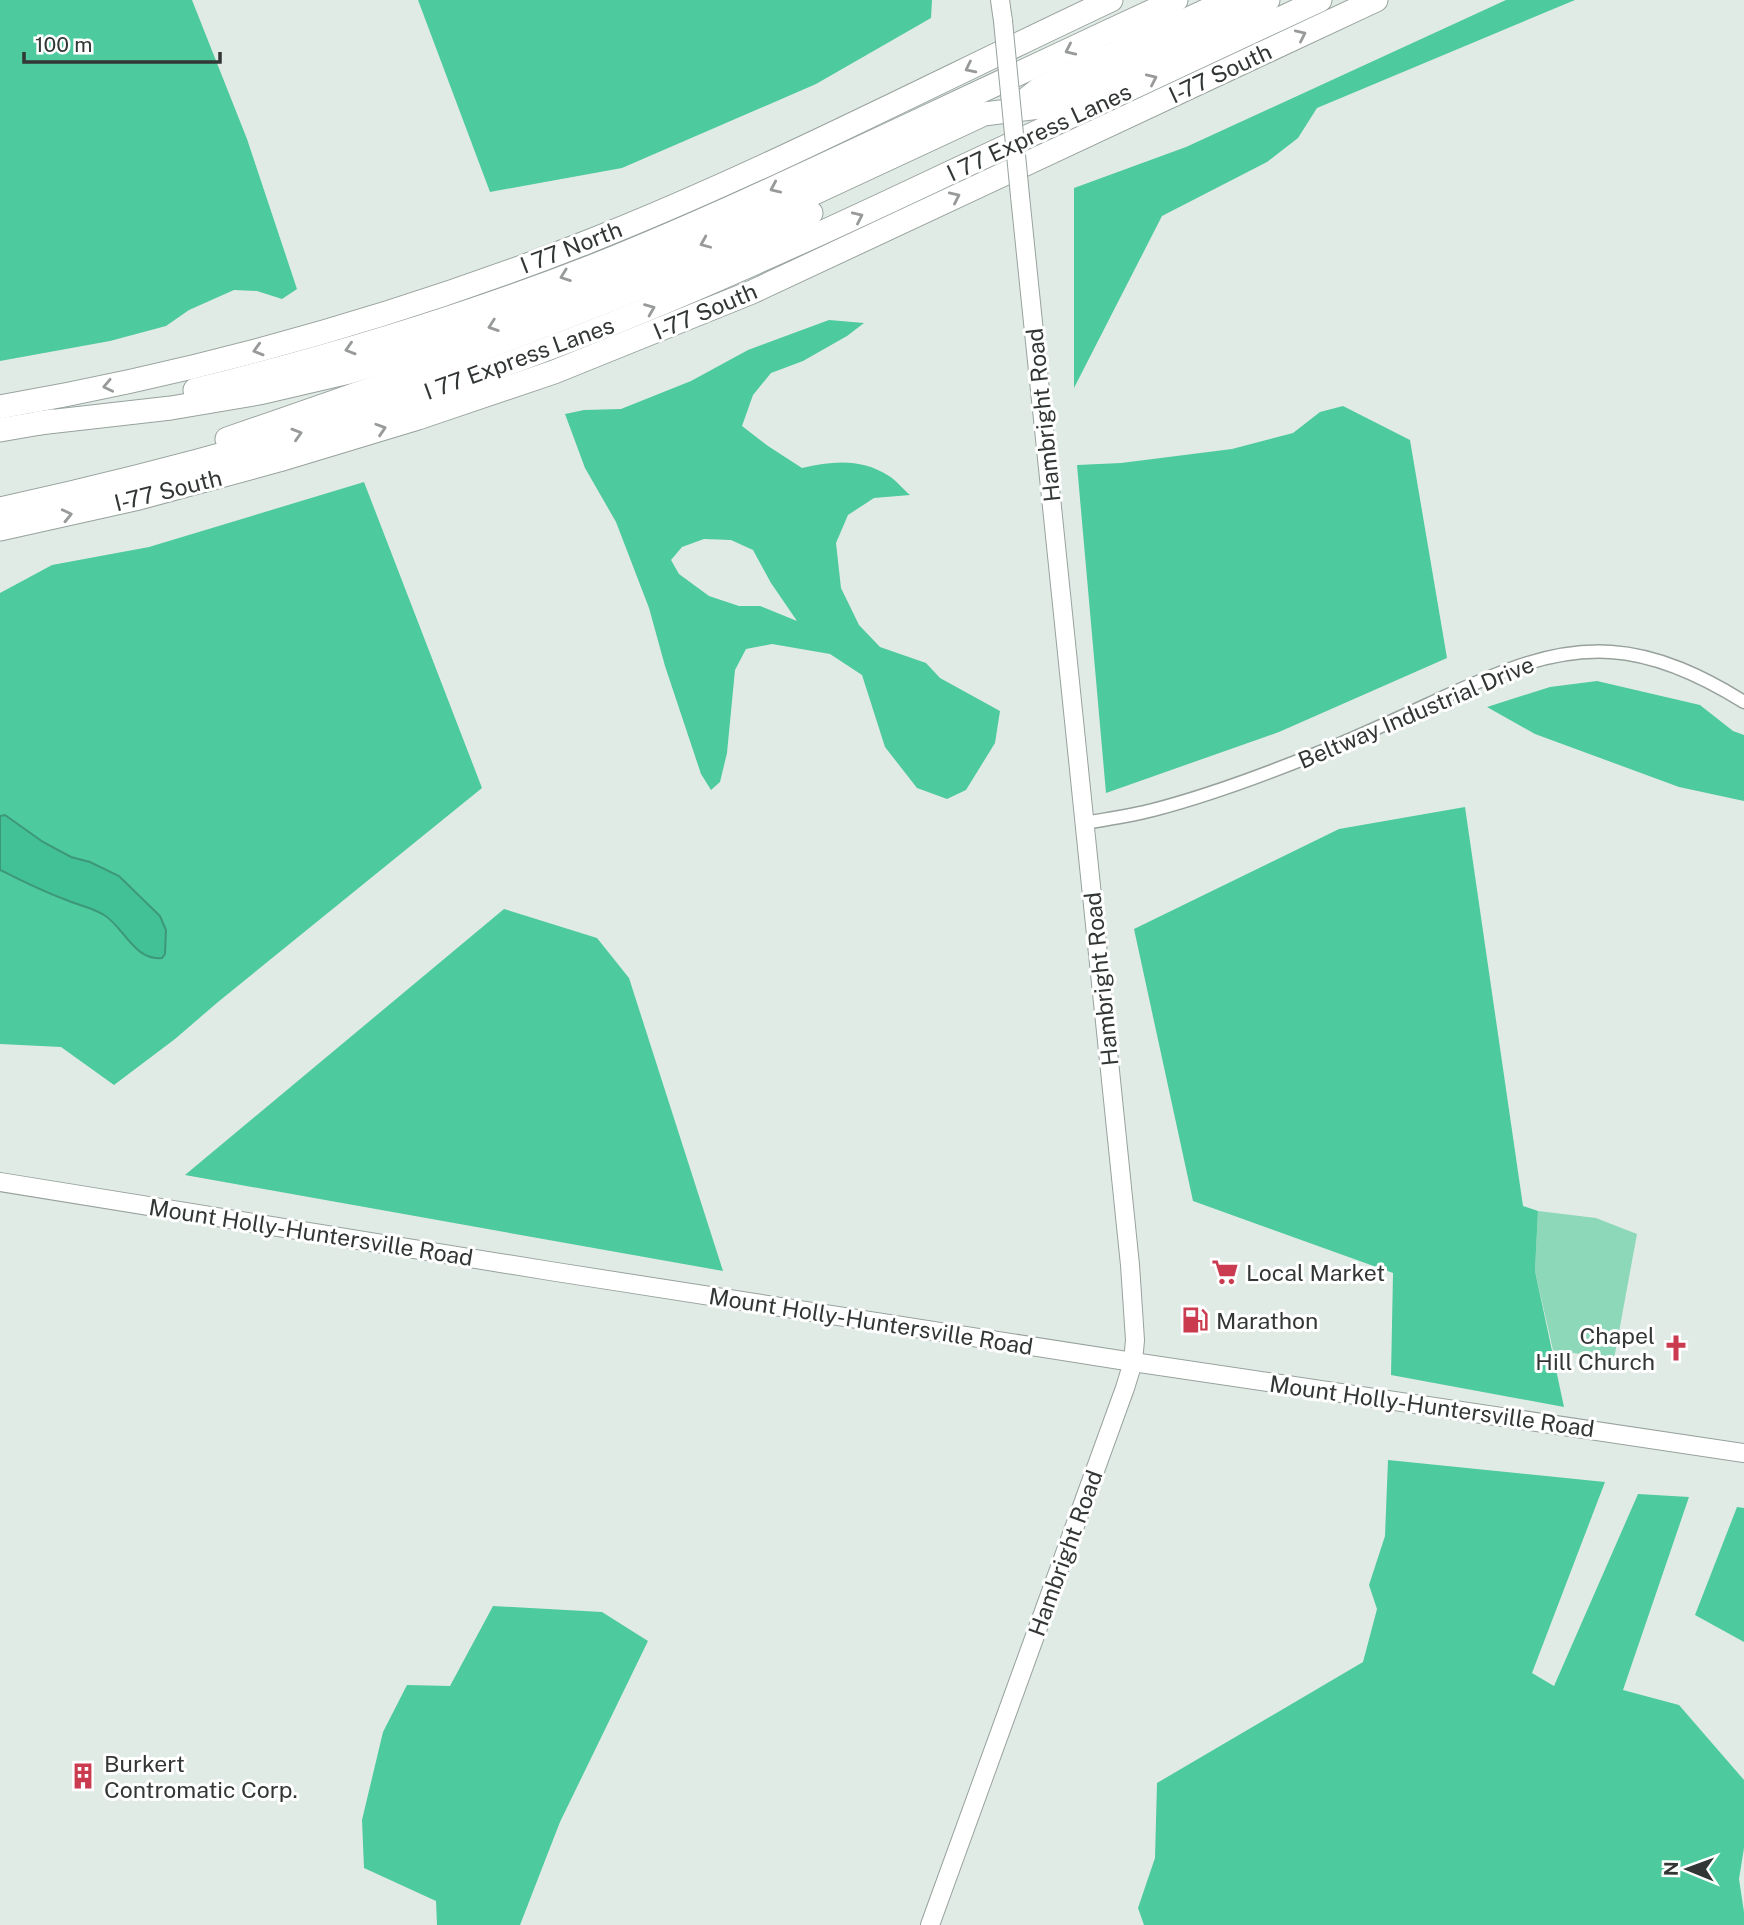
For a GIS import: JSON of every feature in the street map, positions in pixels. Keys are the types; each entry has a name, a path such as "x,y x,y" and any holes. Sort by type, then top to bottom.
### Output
{"highway":[{"name":"I 77 North","path":"0,407 106,387 244,354 383,314 518,268 708,192 1111,0"},
{"path":"0,429 110,410 250,377 390,337 526,291 729,209 1176,0"},
{"path":"65,494 472,354 733,250 968,131 984,114 1040,107 1060,88 1229,0"},
{"path":"1060,88 1268,0"},
{"name":"I 77 Express Lanes","path":"0,509 204,460 343,420 479,374 616,323 788,249 1320,0"},
{"name":"I-77 South","path":"0,529 139,498 268,464 554,372 751,292 1376,0"},
{"path":"39,423 215,401 303,383 397,358 534,312 666,260 968,131"}],"main road":[{"name":"Hambright Road","path":"930,1925 1125,1388 1133,1362 1135,1340 1132,1286 1000,0"},
{"name":"Mount Holly-Huntersville Road","path":"0,1182 1133,1362 1744,1453"}],"street":[{"name":"Beltway Industrial Drive","path":"1085,823 1152,810 1224,788 1313,755 1494,675 1551,657 1597,651 1644,657 1681,668 1744,702"}],"shaded area":[{"path":"0,0 192,0 247,139 297,289 282,299 257,291 234,290 189,310 166,326 110,341 0,361"},
{"path":"418,0 932,0 931,18 816,84 622,168 490,192"},
{"path":"1506,0 1575,0 1317,108 1298,138 1267,162 1162,216 1074,388 1074,188 1186,147"},
{"path":"829,320 864,323 803,361 771,373 753,395 742,426 802,468 836,463 868,466 895,480 910,495 874,498 848,515 836,543 841,588 859,625 880,647 926,663 940,678 1000,711 995,743 966,790 947,799 917,788 885,747 862,675 830,654 772,644 746,649 735,670 727,753 720,782 711,790 701,774 649,608 616,522 585,468 565,414 584,410 621,409 691,381 748,350","holes":["704,539 731,540 753,550 797,621 760,606 739,606 709,596 679,574 671,560 682,547"]},
{"path":"1343,406 1410,440 1447,658 1279,732 1106,793 1077,465 1121,463 1232,449 1293,433 1320,412"},
{"path":"364,482 482,788 175,1039 114,1085 61,1047 0,1044 0,593 52,565 149,547"},
{"path":"1597,681 1700,705 1733,731 1744,735 1744,801 1679,787 1535,734 1487,707 1550,687"},
{"path":"1465,807 1523,1206 1538,1211 1535,1271 1564,1407 1391,1375 1393,1273 1193,1201 1134,929 1339,829"},
{"path":"5,815 43,842 71,857 90,862 119,876 160,916 166,930 165,954 162,958 152,958 137,949 111,920 99,912 0,870 0,816"},
{"path":"504,909 597,938 629,978 723,1271 185,1175"},
{"path":"1538,1211 1596,1218 1637,1234 1614,1359 1553,1350 1535,1271"},
{"path":"1388,1460 1605,1482 1532,1673 1554,1686 1638,1494 1689,1497 1623,1690 1679,1705 1744,1780 1744,1848 1739,1879 1744,1925 1144,1925 1138,1908 1155,1858 1157,1783 1363,1662 1377,1609 1369,1585 1385,1536"},
{"path":"1737,1507 1744,1508 1744,1642 1695,1615"},
{"path":"493,1606 602,1612 648,1641 560,1822 520,1925 437,1925 436,1901 364,1868 362,1820 383,1732 407,1685 450,1686"}],"place":[{"name":"Local Market","path":"1225,1272"},
{"name":"Marathon","path":"1195,1320"},
{"name":"Chapel Hill Church","path":"1676,1348"},
{"name":"Burkert Contromatic Corp.","path":"83,1776"}]}
